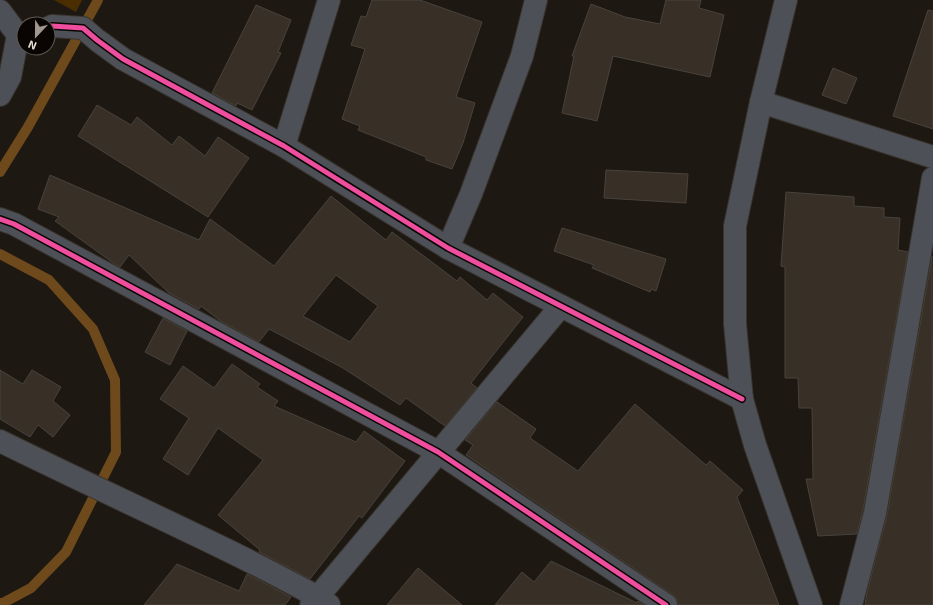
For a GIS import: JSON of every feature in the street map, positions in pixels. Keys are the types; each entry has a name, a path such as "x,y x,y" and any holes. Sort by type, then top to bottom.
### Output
{"street":[{"path":"284,146 330,0"},
{"path":"448,248 471,194 522,56 536,0"},
{"path":"786,0 761,102 735,226 735,324 742,399 754,445 810,605"},
{"path":"0,11 16,29"},
{"path":"56,26 83,28 123,59 284,146 448,248 742,399"},
{"path":"0,95 10,77 16,54"},
{"path":"761,102 933,157"},
{"path":"851,605 875,513 933,178"},
{"path":"7,222 438,452 666,605"},
{"path":"0,441 76,479 118,497 141,510 228,550 320,602 438,452 561,306"}],"shaded area":[{"path":"54,0 82,0 76,12"}],"building":[{"path":"372,0 420,0 482,22 456,97 475,103 463,143 452,169 426,160 426,157 358,130 360,126 342,119 365,49 351,45 361,16 366,17"},
{"path":"666,0 701,0 699,8 724,15 710,77 613,56 597,121 562,113 574,56 572,56 591,4 625,17 660,24"},
{"path":"256,5 291,20 278,52 281,53 252,110 237,103 236,106 212,93"},
{"path":"928,10 933,11 933,129 893,116"},
{"path":"833,68 857,78 846,104 822,95"},
{"path":"97,105 131,125 137,117 172,145 179,136 205,156 218,137 249,158 208,217 78,136"},
{"path":"606,170 688,174 686,203 604,198"},
{"path":"50,175 199,240 210,219 274,266 331,196 386,240 392,232 457,281 460,277 487,300 493,293 523,317 471,383 477,388 445,426 406,398 400,405 343,368 269,329 259,342 222,322 201,306 199,309 169,293 129,255 120,267 116,265 55,221 59,217 38,209","holes":["336,275 378,306 350,342 303,316"]},
{"path":"786,192 854,197 854,206 884,208 884,217 900,218 898,250 908,252 863,510 857,534 818,536 806,479 813,479 812,408 799,408 798,378 785,378 785,267 781,266"},
{"path":"562,228 666,259 656,291 651,289 650,292 592,268 594,265 554,251"},
{"path":"932,256 933,605 865,605 887,515"},
{"path":"163,318 187,331 170,365 145,352"},
{"path":"232,364 260,384 257,387 278,401 274,406 356,442 364,431 405,461 362,518 359,516 310,579 259,552 260,550 218,515 263,460 218,428 188,475 163,459 189,418 160,399 183,366 214,388"},
{"path":"0,370 23,384 32,370 61,387 53,401 70,415 53,437 38,425 30,437 0,419"},
{"path":"497,402 536,429 530,438 578,471 635,404 706,465 710,461 743,490 737,497 779,605 678,605 677,599 673,595 466,455 473,445 465,440"},
{"path":"551,561 644,605 495,605 522,572 534,582"},
{"path":"177,564 239,591 247,574 291,597 285,605 144,605"},
{"path":"418,568 462,605 387,605"}],"waterway":[{"path":"0,172 28,127 98,0"},
{"path":"0,254 49,280 93,329 115,380 116,452 66,552 31,588 3,603 0,603"}],"cycle path":[{"path":"56,26 83,28 123,59 284,146 448,248 742,399"},
{"path":"0,219 14,224 438,452 666,605"}]}
